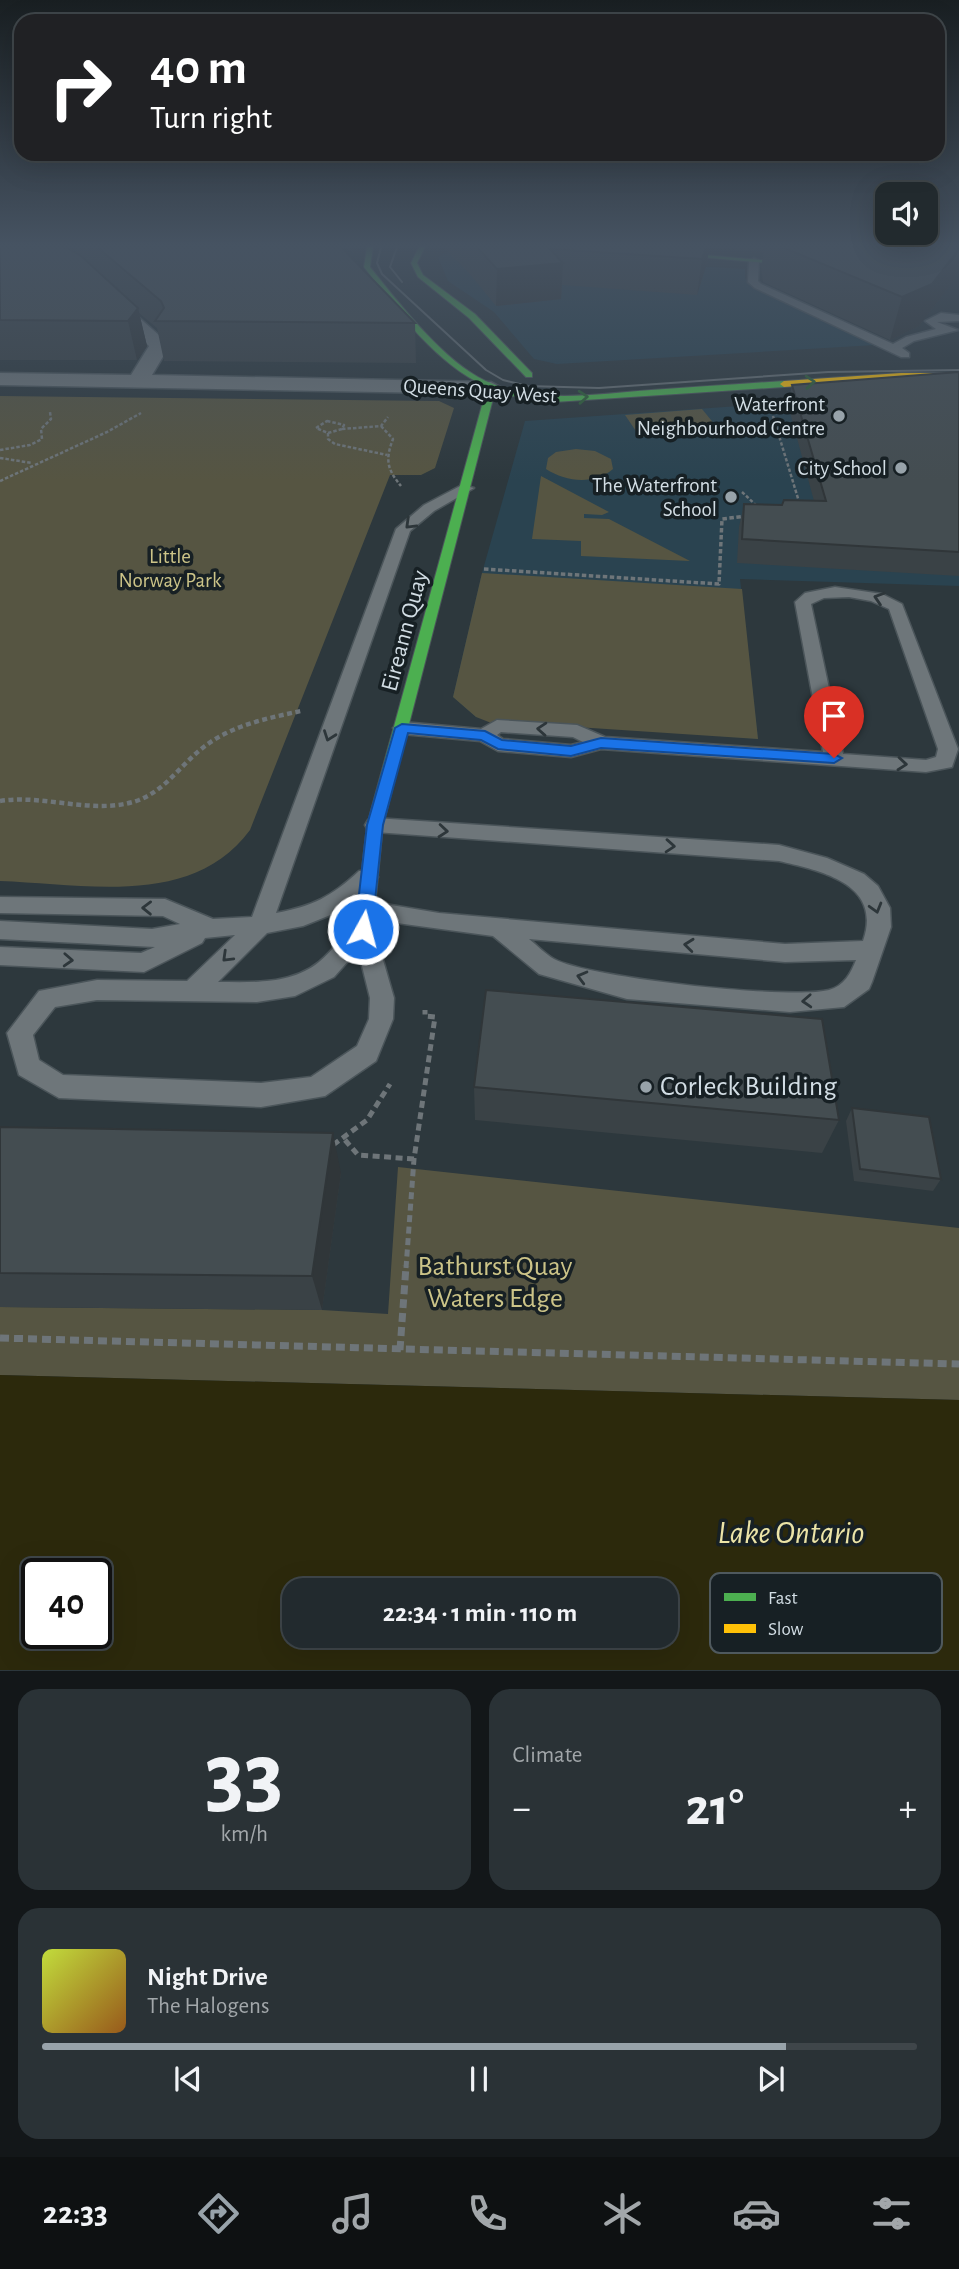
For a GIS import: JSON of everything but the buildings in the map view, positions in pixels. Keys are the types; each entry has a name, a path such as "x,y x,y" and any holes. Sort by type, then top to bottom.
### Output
{"main road":[{"path":"415,325 459,366 491,388"},
{"path":"481,325 529,375"},
{"path":"863,355 906,352"},
{"name":"Queens Quay West","path":"491,388 529,375 547,374"},
{"name":"Queens Quay West","path":"491,388 527,397 554,398 901,376 959,376"},
{"name":"Eireann Quay","path":"365,920 375,825 467,488 491,388"}],"street":[{"path":"137,325 160,345 138,381"},
{"name":"Queens Quay West","path":"0,379 491,388"}],"lane":[{"path":"837,325 861,337 906,352 910,339 954,330"},
{"path":"935,325 954,330"},
{"path":"195,989 260,925 403,529 429,508 467,488"},
{"path":"402,728 485,735 498,745 571,751 601,743 926,766 945,762 948,749 896,607 875,595 820,592 803,601 834,758"},
{"path":"375,825 779,853 821,863 858,879 876,901 881,931 860,982 835,1000 790,1002 627,989 547,967 497,926"},
{"path":"0,930 152,938 211,928 260,925 303,917 340,902 369,875"},
{"path":"0,905 165,908 211,928"},
{"path":"365,920 497,926 785,953 872,950"},
{"path":"365,920 382,998 381,1019 367,1053 316,1088 261,1095 59,1086 28,1067 20,1032 48,998 97,990 195,989 257,992 295,986 326,970 365,920"},
{"path":"0,956 144,963 211,928"}],"path":[{"path":"0,450 30,445 42,439 41,429 51,419 46,408"},
{"path":"0,481 33,463 105,434 145,410"},
{"path":"767,410 773,416 801,507 789,509"},
{"path":"333,421 344,425 336,432 328,433 319,431 316,425 333,421"},
{"path":"381,426 393,439 387,455 389,471 401,486"},
{"path":"328,433 328,439 335,444 387,455"},
{"path":"0,457 33,463"},
{"path":"476,568 719,583 722,519 765,513 742,492"},
{"path":"0,801 38,795 95,806 137,800 156,792 205,746 226,734 302,711"},
{"path":"400,1350 414,1159 435,1017 425,1016 425,1010"},
{"path":"345,1140 358,1156 414,1159"},
{"path":"0,1338 959,1364"}],"shaded area":[{"path":"505,325 833,325 875,345 557,364 534,359"},
{"name":"The Waterfront School","path":"959,392 959,586 740,579 758,739 476,717 453,697 482,573 525,421"}],"green space":[{"name":"Little Norway Park","path":"0,396 439,401 454,408 435,468 421,475 390,475 250,830 226,855 199,871 168,881 135,886 101,887 0,881"},
{"path":"702,409 720,431 640,437 625,415"},
{"path":"576,449 595,451 611,459 613,469 597,478 580,480 562,477 546,469 548,458 556,452"},
{"path":"541,476 609,512 602,515 584,514 584,518 609,519 690,561 581,556 581,541 532,539"},
{"path":"482,573 742,589 758,739 561,726 499,726 476,717 453,697"},
{"name":"Bathurst Quay Waters Edge","path":"398,1167 959,1228 959,1400 0,1375 0,1307 322,1310 388,1314"}],"water":[{"name":"Lake Ontario","path":"0,1375 959,1400 959,1670 0,1670"}],"tram line":[{"path":"437,325 486,370 503,380 528,386 599,388 828,372 959,370"}],"traffic: fast":[{"path":"415,325 474,378 505,392 554,399 784,384"},
{"path":"481,325 529,375"},
{"path":"364,928 375,825 491,388"}],"traffic: slow":[{"path":"784,384 901,376 959,376"}],"place":[{"name":"Waterfront Neighbourhood Centre","path":"839,416"},
{"name":"City School","path":"901,468"},
{"name":"The Waterfront School","path":"731,497"},
{"name":"Corleck Building","path":"646,1087"}],"route":[{"path":"363,929 375,825 402,728 485,735 498,745 571,751 601,743 834,758"}]}
